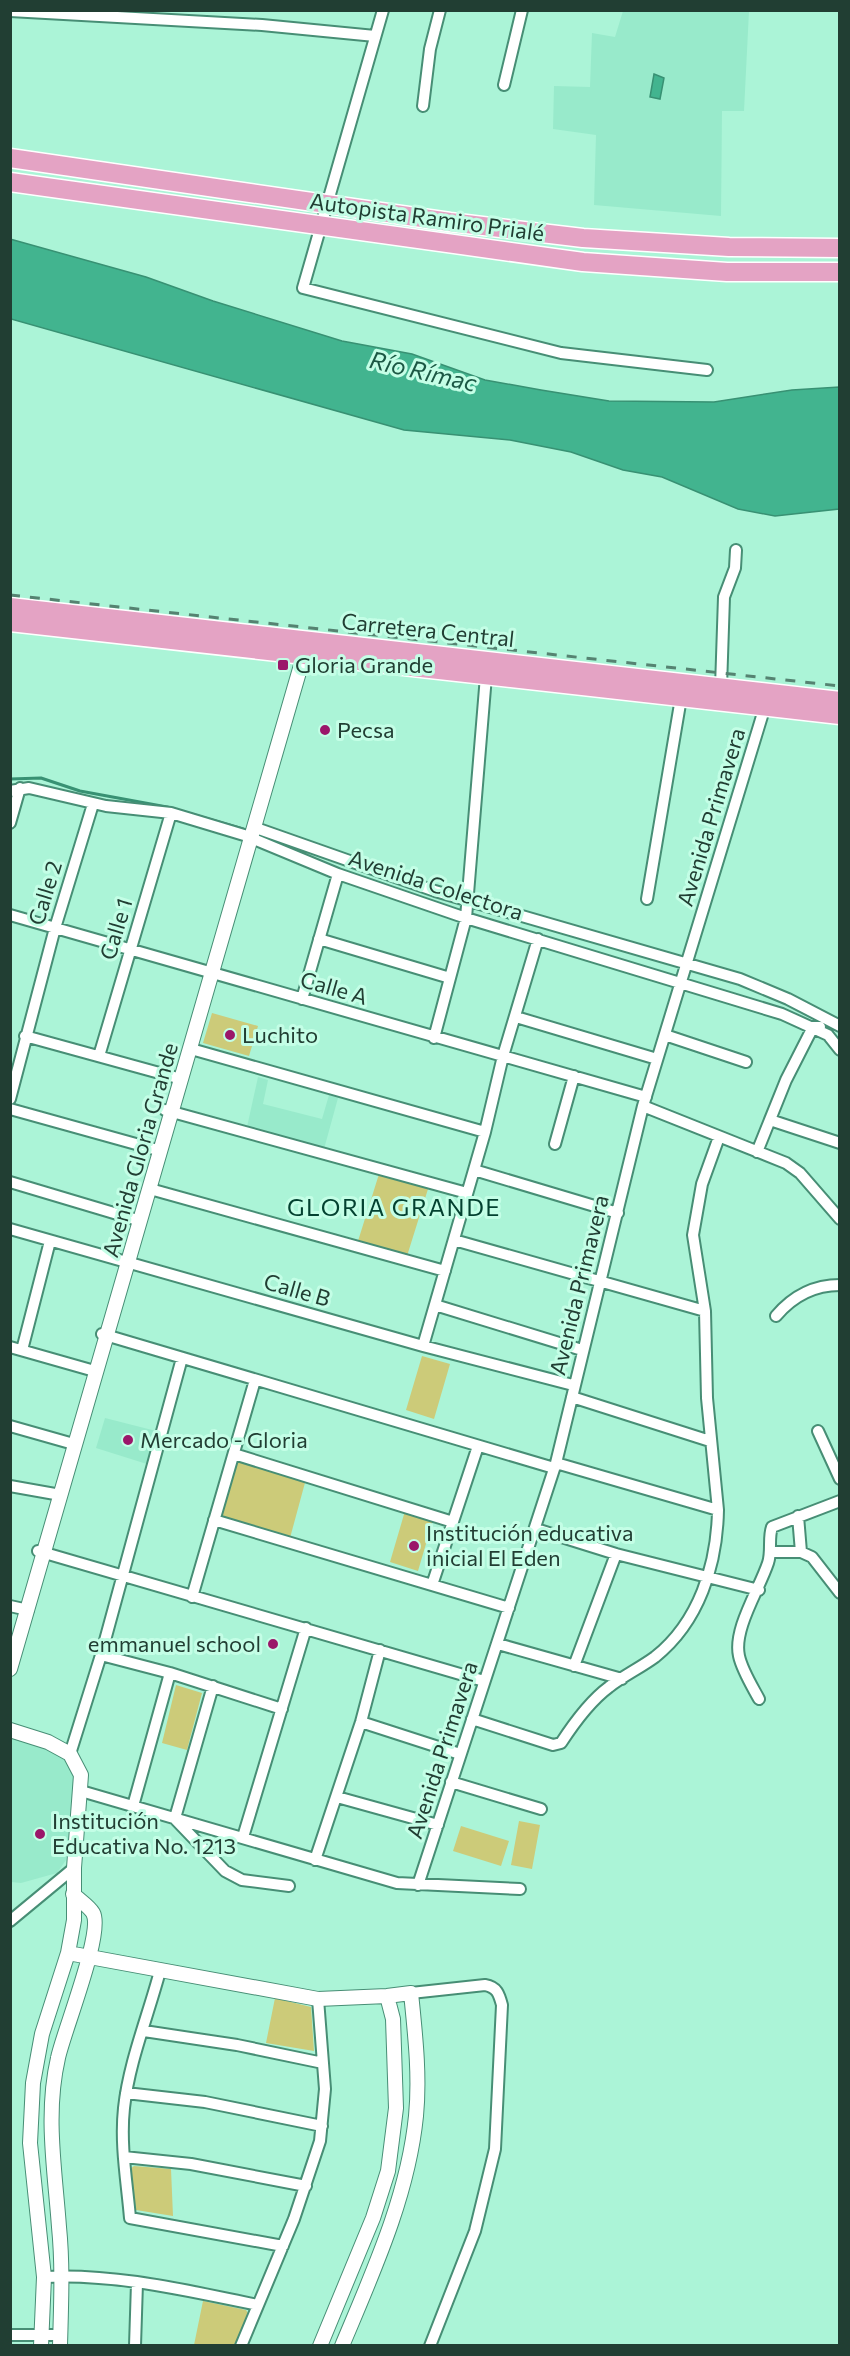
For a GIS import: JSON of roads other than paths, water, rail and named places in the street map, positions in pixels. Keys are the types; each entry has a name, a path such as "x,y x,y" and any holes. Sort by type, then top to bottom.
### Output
{"highway":[{"name":"Autopista Ramiro Prialé","path":"10,158 450,222 583,238 729,246 840,248"},
{"name":"Autopista Ramiro Prialé","path":"10,182 584,262 727,272 840,272"},
{"name":"Carretera Central","path":"10,607 486,676 681,698 840,700"},
{"name":"Carretera Central","path":"10,622 721,687 767,700 840,715"}],"street":[{"path":"10,10 139,15 375,36"},
{"path":"383,10 303,288 561,353 707,370"},
{"path":"423,106 429,58 440,10"},
{"path":"504,85 522,10"},
{"path":"721,687 724,597 735,568 736,550"},
{"name":"Avenida Gloria Grande","path":"125,1261 150,1189 174,1077 210,972 302,648"},
{"path":"434,1038 466,918 486,676"},
{"path":"647,899 681,698"},
{"name":"Avenida Primavera","path":"418,1885 555,1466 573,1385 645,1101 767,700"},
{"name":"Avenida Colectora","path":"15,790 29,788 93,804 171,813 251,834 435,891 740,979 788,999 840,1026"},
{"path":"10,824 15,790"},
{"name":"Calle 2","path":"10,1099 55,928 93,804"},
{"name":"Calle 1","path":"99,1056 171,813"},
{"name":"Avenida Colectora","path":"251,834 338,874 466,918 681,981 782,1014 828,1035 840,1050"},
{"path":"302,999 338,874"},
{"name":"Calle A","path":"10,915 434,1038 574,1076 645,1101 719,1137 786,1163 801,1173 840,1219"},
{"path":"320,939 450,978"},
{"path":"423,1346 485,1132 503,1056 538,939"},
{"name":"Avenida Gloria Grande","path":"10,1641 41,1552 105,1335 154,1149 191,1049 210,972"},
{"path":"516,1017 657,1059"},
{"path":"758,1152 786,1080 813,1027 840,1026"},
{"path":"664,1035 746,1062"},
{"path":"25,1036 174,1077"},
{"path":"191,1049 485,1132"},
{"path":"555,1144 574,1076"},
{"path":"10,1109 154,1149"},
{"path":"168,1111 467,1193"},
{"path":"770,1120 840,1143"},
{"path":"472,1719 553,1745 561,1743 599,1695 670,1643 692,1612 709,1577 717,1529 717,1510 710,1441 705,1311 693,1234 702,1184 719,1137"},
{"path":"474,1170 618,1213"},
{"path":"10,1182 134,1219"},
{"path":"150,1189 445,1271"},
{"name":"Calle B","path":"10,1229 423,1346 573,1385"},
{"path":"454,1240 705,1311"},
{"path":"22,1350 50,1241"},
{"path":"776,1316 789,1300 805,1293 840,1285"},
{"path":"435,1305 582,1350"},
{"path":"105,1335 478,1446 717,1510"},
{"name":"Avenida Gloria Grande","path":"41,1552 55,1494 91,1370 105,1335"},
{"path":"10,1347 91,1370"},
{"path":"70,1754 101,1654 182,1358"},
{"path":"192,1597 255,1380"},
{"path":"572,1397 710,1441"},
{"path":"10,1426 70,1443"},
{"path":"818,1431 840,1479"},
{"path":"432,1585 478,1446"},
{"path":"234,1454 453,1522"},
{"path":"10,1486 55,1494"},
{"path":"759,1698 739,1658 738,1643 741,1626 759,1590 771,1552 772,1527 840,1501"},
{"path":"798,1516 801,1552"},
{"path":"214,1520 509,1608"},
{"path":"536,1529 616,1554 759,1590"},
{"path":"41,1552 484,1681"},
{"path":"771,1552 801,1552 812,1557 840,1593"},
{"path":"574,1666 616,1554"},
{"name":"Avenida Gloria Grande","path":"10,1669 20,1608"},
{"path":"243,1837 306,1628"},
{"path":"498,1644 622,1680"},
{"path":"315,1860 338,1797 380,1650"},
{"path":"101,1654 213,1686 282,1709"},
{"path":"133,1806 170,1673"},
{"path":"175,1818 213,1686"},
{"path":"361,1722 460,1754"},
{"path":"10,1730 48,1742 70,1754 81,1775 74,1868 74,1920 68,1953 42,2034 33,2083 30,2143 44,2277 42,2340"},
{"path":"451,1782 541,1809"},
{"path":"81,1791 376,1878 418,1885 520,1889"},
{"path":"338,1797 438,1825"},
{"path":"175,1818 225,1871 242,1880 289,1886"},
{"path":"10,1921 74,1868"},
{"path":"10,2335 60,2340 62,2276 52,2155 51,2104 58,2058 94,1934 94,1914 73,1894"},
{"path":"68,1953 318,1999 387,1996 493,1986 499,1994 502,2005 495,2149 475,2231 430,2346"},
{"path":"160,1971 126,2093 124,2157 130,2218 283,2246"},
{"path":"342,2346 397,2208 412,2148 417,2113 417,2060 411,1993"},
{"path":"320,2346 373,2218 388,2170 396,2108 393,2019 387,1996"},
{"path":"241,2346 283,2246 320,2141 323,2063 318,1999"},
{"path":"144,2031 237,2045 323,2063"},
{"path":"126,2093 205,2102 322,2126"},
{"path":"124,2157 160,2159 306,2186"},
{"path":"44,2277 62,2276 138,2283 258,2305"},
{"path":"138,2283 138,2345"}],"water":[{"path":"654,74 664,78 660,99 650,97"},
{"name":"Río Rímac","path":"10,239 146,277 213,301 342,341 412,354 485,380 541,390 609,401 714,402 792,390 839,387 839,509 775,516 738,509 662,477 623,470 571,452 510,440 404,430 11,319"}],"waterway":[{"path":"10,779 41,778 80,791 167,807 243,829"}],"railway":[{"path":"10,595 840,686"}],"place":[{"name":"Gloria Grande","path":"283,665"},
{"name":"Pecsa","path":"325,730"},
{"name":"Luchito","path":"230,1035"},
{"name":"Mercado - Gloria","path":"128,1440"},
{"name":"Institución educativa inicial El Eden","path":"414,1546"},
{"name":"emmanuel school","path":"273,1644"},
{"name":"Institución Educativa No. 1213","path":"40,1834"}],"district":[{"name":"GLORIA GRANDE","path":"394,1208"}]}
